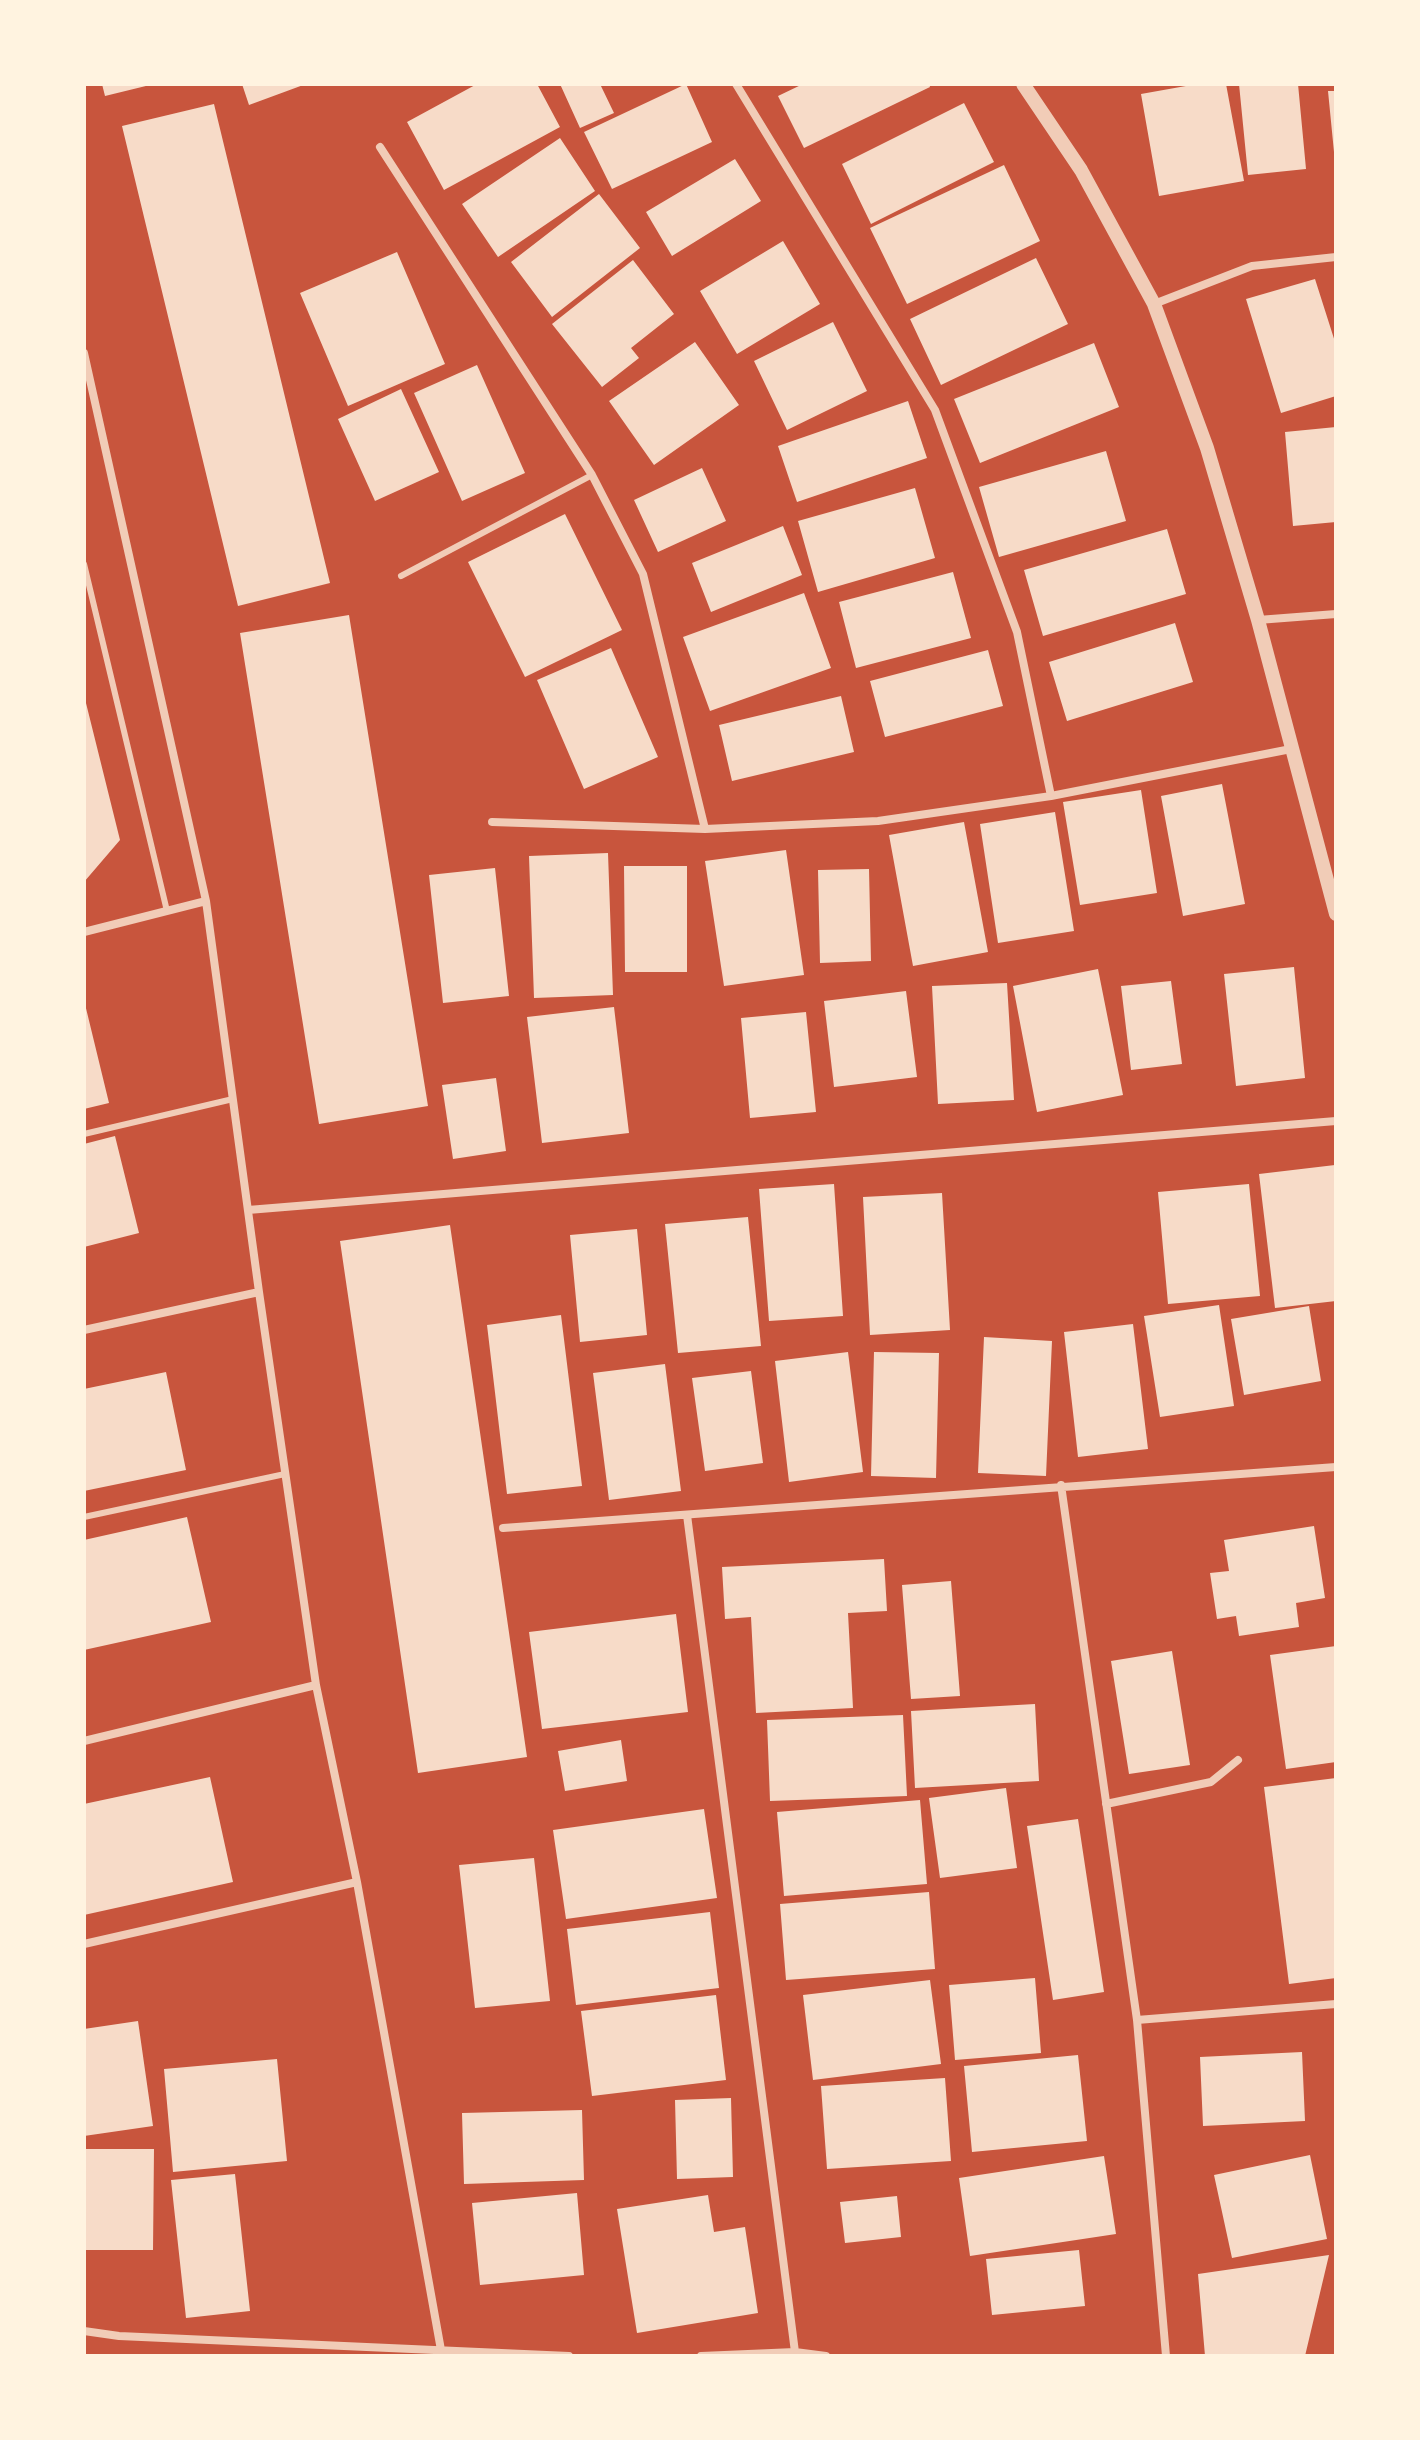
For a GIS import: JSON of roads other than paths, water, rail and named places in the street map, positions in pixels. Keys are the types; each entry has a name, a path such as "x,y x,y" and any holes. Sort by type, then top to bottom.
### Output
{"street":[{"path":"736,84 935,410 1017,632 1051,796"},
{"path":"1023,84 1081,170 1154,304 1207,448 1258,620 1336,914"},
{"path":"380,147 592,475 643,574 705,829"},
{"path":"1154,304 1252,266 1336,257"},
{"path":"84,353 206,901 316,1685 357,1882 441,2350"},
{"path":"1258,620 1336,614"},
{"path":"492,822 705,829 878,821 1051,796 1291,749"},
{"path":"84,932 206,901"},
{"path":"248,1210 1336,1121"},
{"path":"84,1330 259,1292"},
{"path":"503,1528 1336,1467"},
{"path":"1061,1485 1137,2020 1166,2356"},
{"path":"687,1515 795,2352"},
{"path":"84,1741 316,1685"},
{"path":"1106,1804 1211,1782 1238,1760"},
{"path":"84,1944 357,1882"},
{"path":"1137,2020 1336,2004"},
{"path":"84,2331 119,2336 569,2356"},
{"path":"701,2356 795,2352 826,2356"}],"lane":[{"path":"401,576 592,475"},
{"path":"84,564 167,911"},
{"path":"84,1134 233,1099"},
{"path":"84,1517 285,1474"}]}
